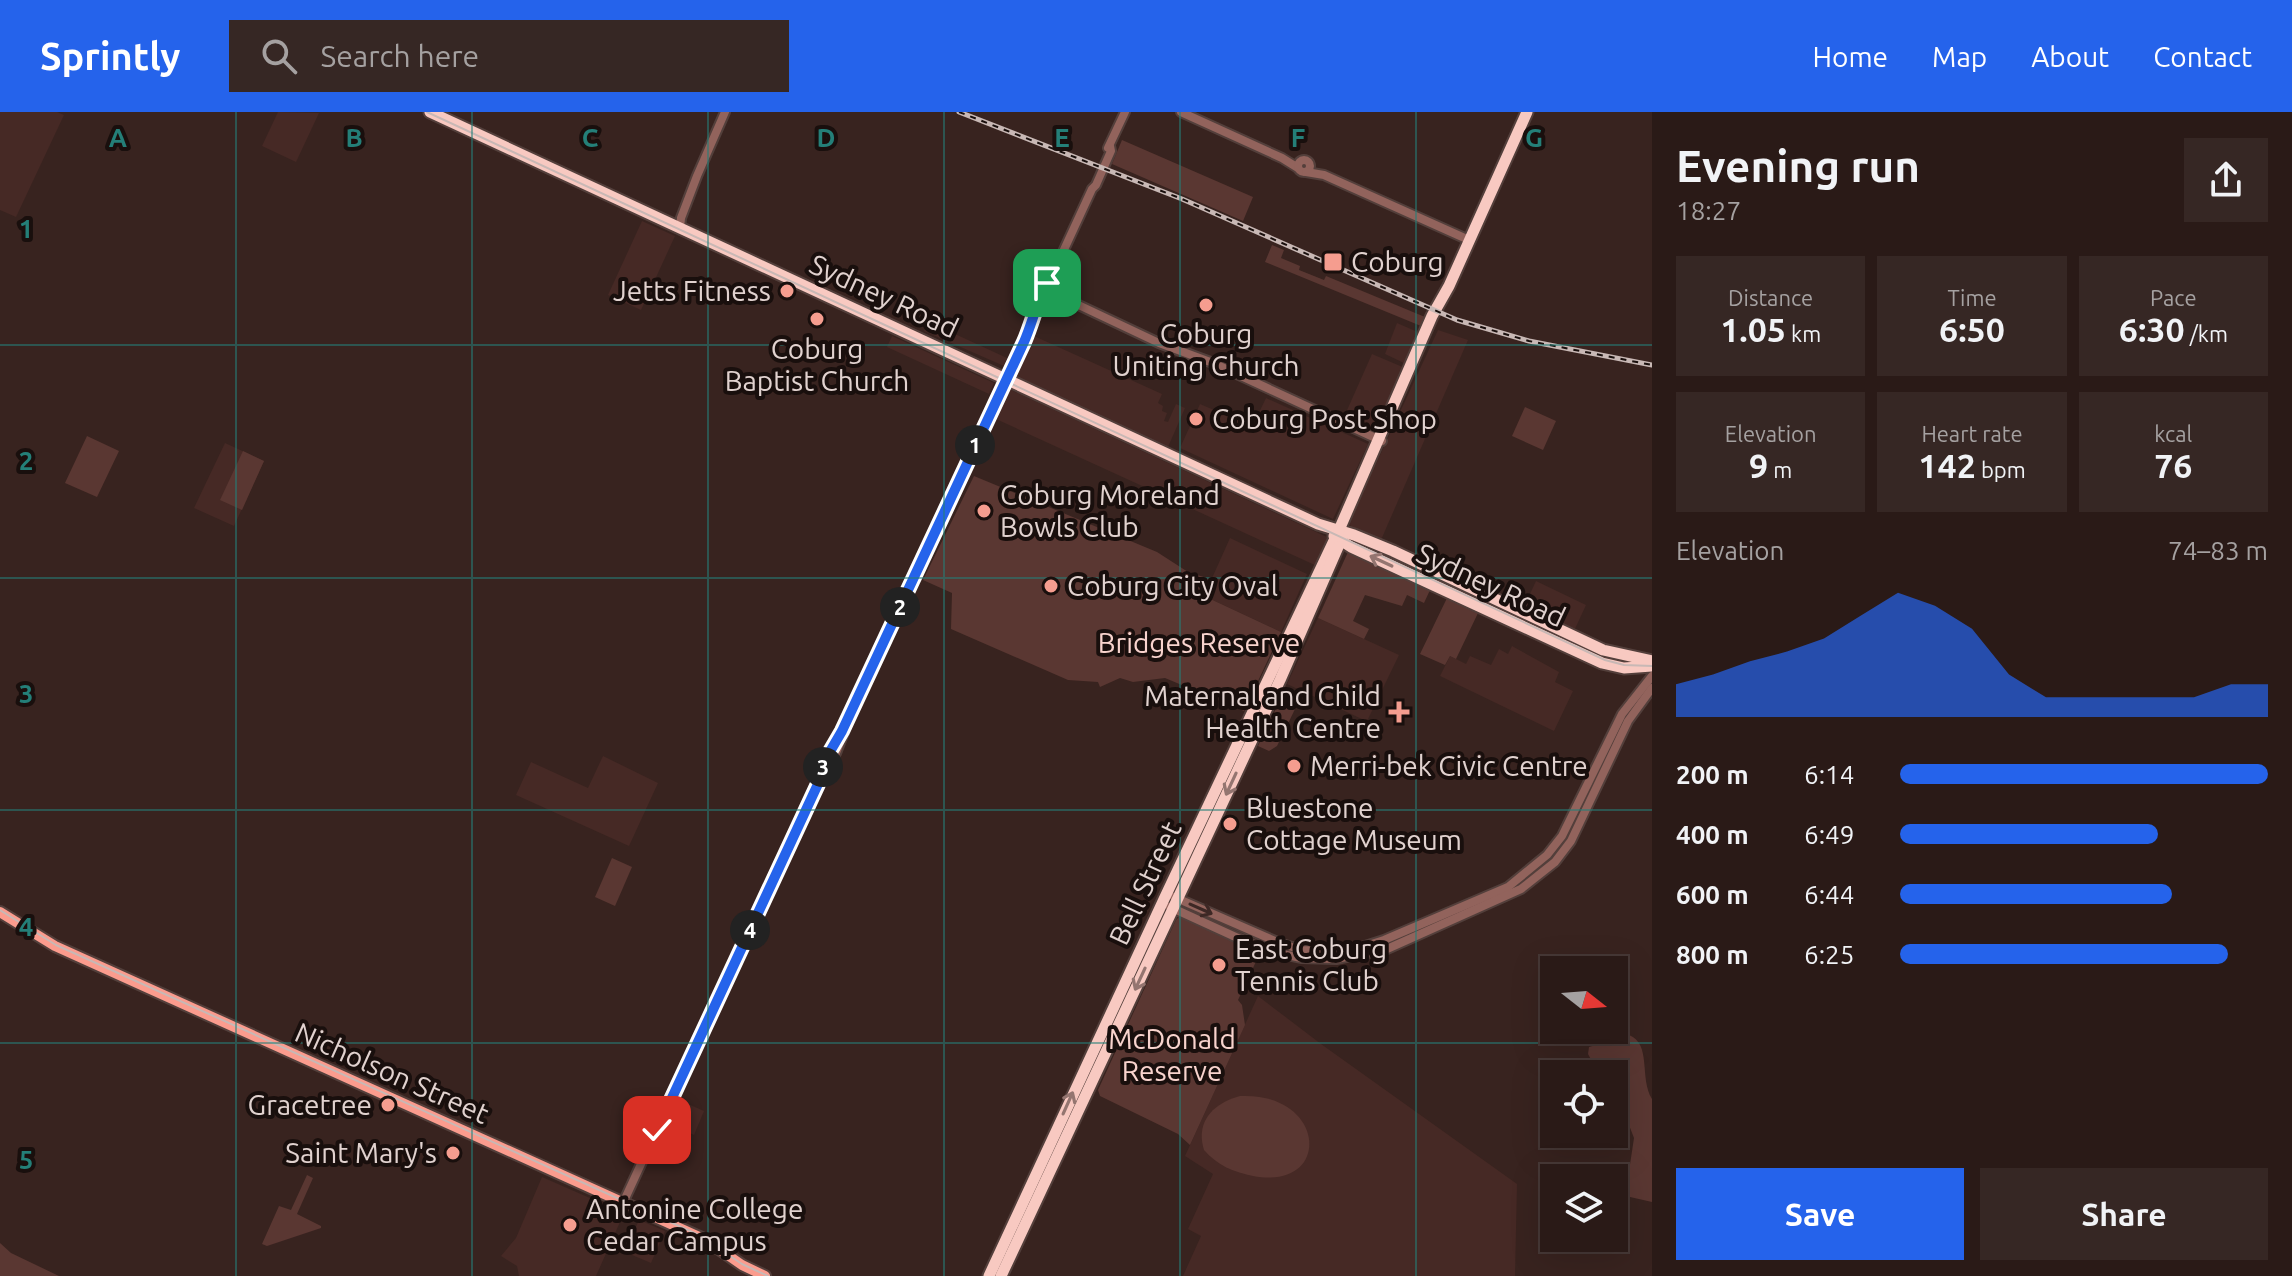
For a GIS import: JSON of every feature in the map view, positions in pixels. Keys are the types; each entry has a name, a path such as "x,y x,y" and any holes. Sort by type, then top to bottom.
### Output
{"highway":[{"name":"Sydney Road","path":"430,112 1318,524 1602,663 1624,668 1652,664"},
{"name":"Bell Street","path":"989,1276 1294,636 1527,112"},
{"name":"Sydney Road","path":"1339,535 1393,551 1593,646 1652,664"},
{"name":"Bell Street","path":"1001,1276 1170,901"}],"main road":[{"name":"Nicholson Street","path":"0,912 55,946 706,1240 742,1265 765,1276"}],"street":[{"path":"680,228 696,178 725,112"},
{"path":"623,1203 818,784 836,753 842,731 1047,294 1094,179 1126,112"},
{"path":"1181,112 1469,240"},
{"path":"1047,294 1213,363 1379,440"},
{"path":"1624,668 1637,675 1641,689"},
{"path":"1578,818 1618,721 1652,676"},
{"path":"1170,901 1290,947 1336,955 1360,952 1452,915 1529,879 1578,818 1628,721 1652,688"}],"shaded area":[{"path":"0,112 57,112 64,115 16,217 0,210"},
{"path":"278,112 319,113 296,162 262,146"},
{"path":"642,221 675,236 641,310 608,295"},
{"path":"929,322 1007,358 1004,366 924,331"},
{"path":"1397,323 1420,333 1406,364 1385,354"},
{"path":"1438,330 1468,340 1381,540 1351,527 1349,522"},
{"path":"892,336 994,383 989,394 887,347"},
{"path":"1034,336 1162,394 1158,403 1167,413 1164,421 1168,422 1176,404 1185,408 1168,447 1016,377"},
{"path":"1372,354 1405,368 1377,430 1344,417"},
{"path":"1009,389 1329,538 1317,566 996,419"},
{"path":"1266,398 1368,444 1333,519 1180,448 1200,404 1237,420 1242,417 1254,423"},
{"path":"225,443 264,461 234,526 194,508"},
{"path":"1230,538 1307,574 1281,632 1204,596"},
{"path":"1536,581 1586,605 1574,631 1524,607"},
{"path":"1318,618 1399,655 1368,719 1364,720 1287,684"},
{"path":"1512,646 1559,672 1555,682 1573,691 1554,731 1440,676 1450,656 1466,664 1470,656 1491,665 1499,649 1508,654"},
{"path":"603,756 658,783 629,846 516,795 531,762 588,788"},
{"path":"1258,996 1517,1184 1515,1276 1183,1276 1201,1236 1188,1229 1213,1174 1185,1156"},
{"path":"679,1100 704,1111 694,1135 668,1123"},
{"name":"Antonine College Cedar Campus","path":"542,1177 624,1213 596,1276 519,1276 517,1266 501,1256 516,1238"},
{"path":"639,1220 665,1231 651,1263 625,1252"}],"green space":[{"path":"1122,140 1253,197 1243,221 1112,164"},
{"path":"1272,245 1284,250 1281,258 1300,266 1299,270 1324,280 1326,276 1425,317 1421,326 1265,262"},
{"path":"1525,407 1556,421 1543,450 1512,436"},
{"path":"87,436 119,451 97,497 65,483"},
{"path":"243,451 264,461 242,510 220,500"},
{"name":"Coburg City Oval","path":"974,476 1157,552 1188,572 1210,579 1204,596 1281,632 1244,711 1165,678 1133,682 1120,678 1100,687 1098,682 1068,680 951,629 952,593 923,580"},
{"path":"1348,552 1430,590 1424,603 1407,595 1402,606 1365,595 1353,621 1369,629 1364,639 1318,618"},
{"path":"1447,598 1478,613 1456,659 1450,656 1445,665 1420,654"},
{"path":"1281,698 1297,705 1277,746 1269,751 1258,746"},
{"path":"612,858 632,867 615,906 595,897"},
{"name":"McDonald Reserve","path":"1180,916 1260,953 1238,1000 1242,1005 1245,1025 1190,1145 1178,1134 1100,1096 1098,1090"},
{"path":"1628,1035 1636,1039 1640,1046 1652,1099 1652,1202 1628,1194 1634,1138 1628,1123 1628,1060 1591,1060 1588,1054 1589,1047 1599,1044 1628,1044"},
{"path":"1240,1096 1269,1099 1290,1109 1303,1124 1309,1140 1307,1156 1297,1169 1279,1177 1253,1176 1226,1167 1204,1150 1202,1130 1209,1115 1222,1103"},
{"path":"307,1175 313,1178 297,1214 321,1228 267,1246 262,1244 279,1206 291,1210"},
{"path":"0,1243 11,1253 59,1276 0,1276"}],"tram line":[{"path":"427,112 1605,660 1624,665 1652,666"},
{"path":"0,910 56,945 699,1235 742,1264 768,1276"}],"railway":[{"path":"959,112 1182,199 1457,320 1529,341 1652,365"}],"place":[{"name":"Coburg","path":"1333,262"},
{"name":"Jetts Fitness","path":"787,291"},
{"name":"Coburg Uniting Church","path":"1206,305"},
{"name":"Coburg Baptist Church","path":"817,319"},
{"name":"Coburg Post Shop","path":"1196,419"},
{"name":"Coburg Moreland Bowls Club","path":"984,511"},
{"name":"Coburg City Oval","path":"1051,586"},
{"name":"Maternal and Child Health Centre","path":"1399,712"},
{"name":"Merri-bek Civic Centre","path":"1294,766"},
{"name":"Bluestone Cottage Museum","path":"1230,824"},
{"name":"East Coburg Tennis Club","path":"1219,965"},
{"name":"Gracetree","path":"388,1105"},
{"name":"Saint Mary's","path":"453,1153"},
{"name":"Antonine College Cedar Campus","path":"570,1225"}],"route":[{"path":"657,1130 818,784 828,755 1024,342 1047,283"}],"park label":[{"name":"Bridges Reserve","path":"1199,643"}]}
